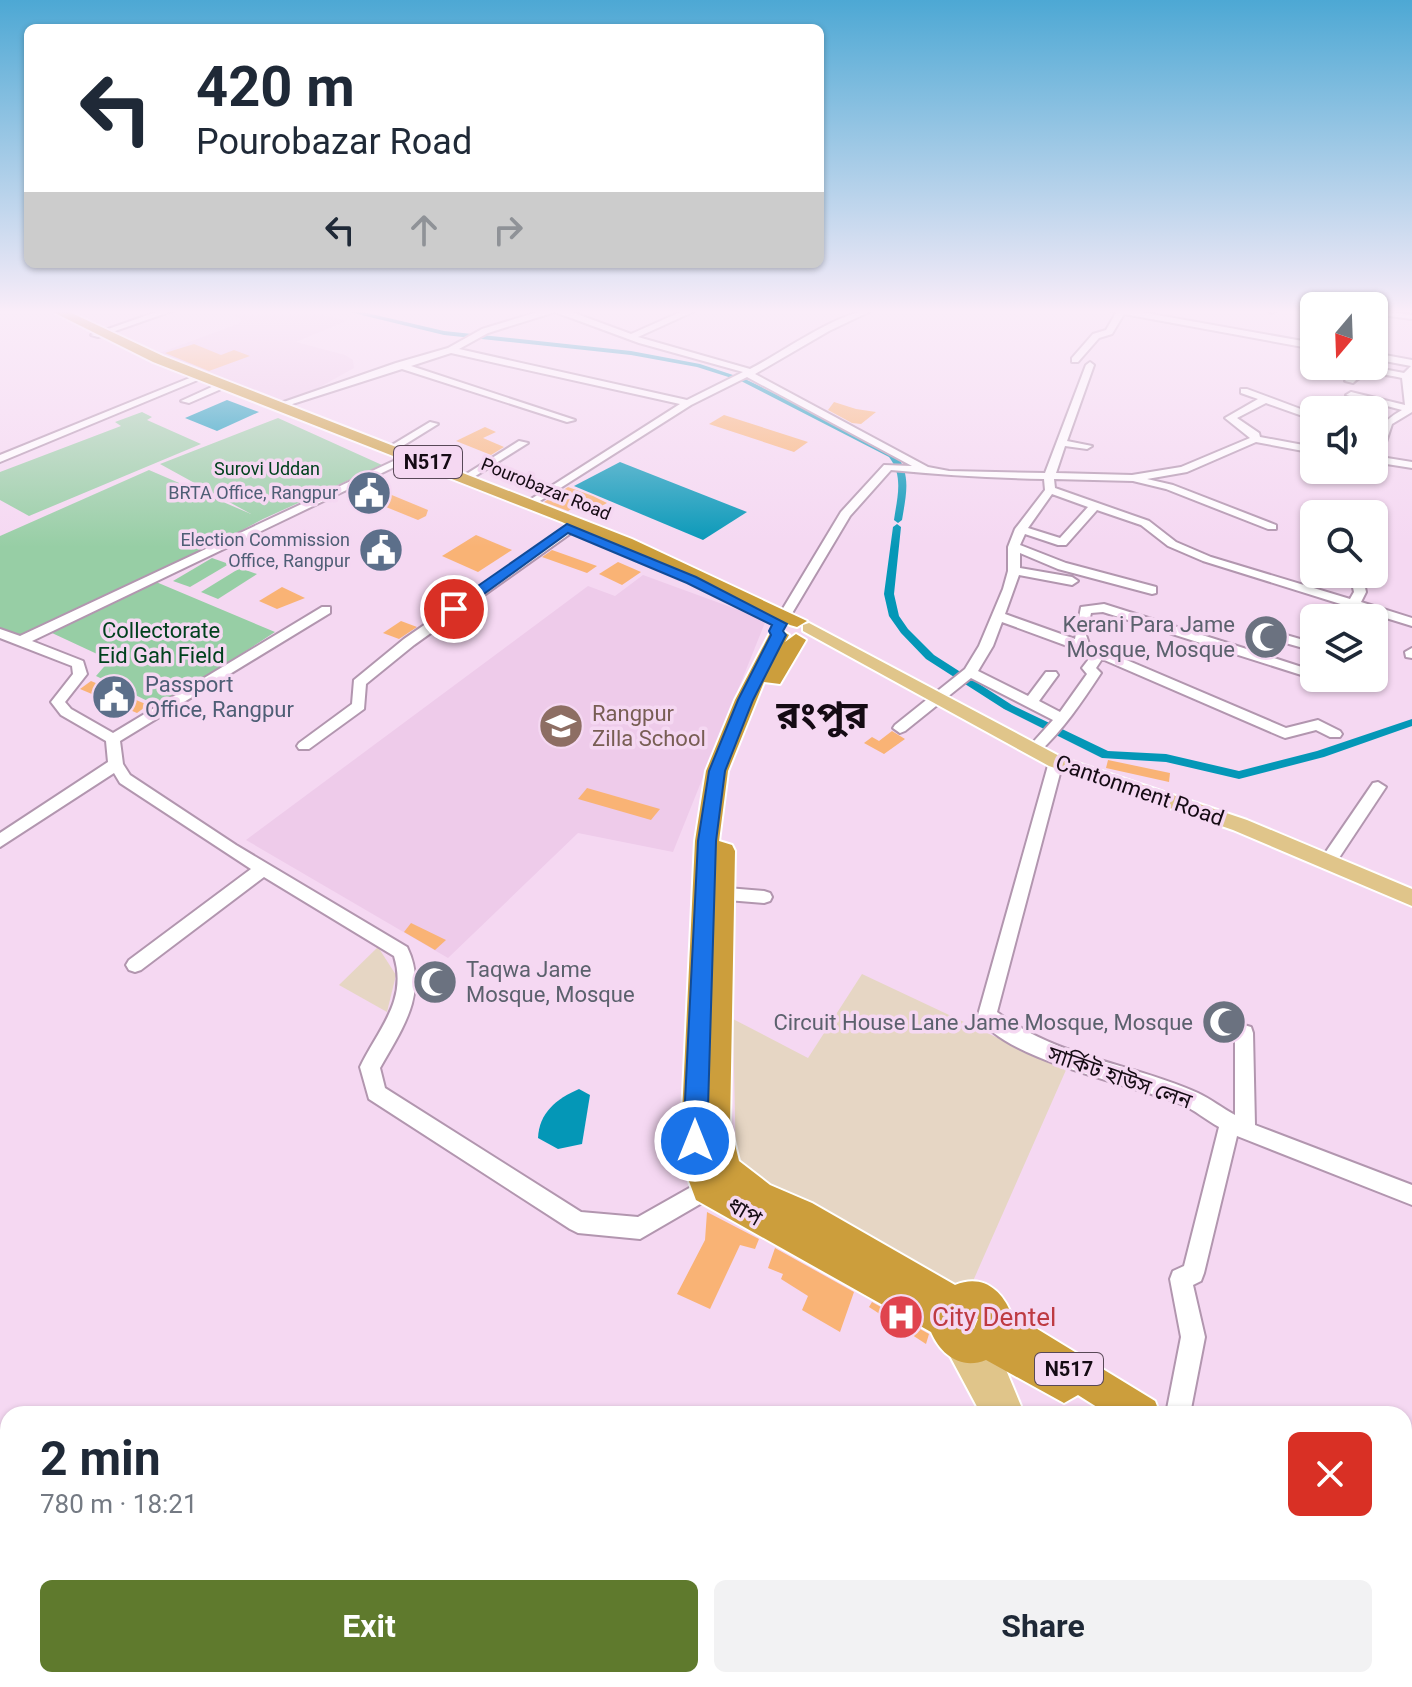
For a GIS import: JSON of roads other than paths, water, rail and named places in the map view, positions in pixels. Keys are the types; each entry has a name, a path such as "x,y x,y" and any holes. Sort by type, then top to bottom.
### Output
{"highway":[{"name":"Pourobazar Road","path":"218,389 573,525"},
{"name":"Pourobazar Road","path":"228,389 280,405 532,503 793,629"},
{"name":"ধাপ","path":"793,629 745,700 717,771 707,841 714,893 715,1124 725,1167 759,1196 801,1214 970,1329 1100,1406"},
{"name":"ধাপ","path":"714,893 694,1124 695,1157 707,1189 970,1329 1126,1406"}],"main road":[{"name":"Cantonment Road","path":"793,629 834,640 938,700 1056,762 1240,825 1412,898"},
{"path":"970,1329 995,1406"},
{"path":"970,1329 1006,1406"}],"street":[{"path":"0,459 173,389"},
{"path":"186,401 214,389"},
{"path":"280,405 328,389"},
{"path":"473,389 570,420"},
{"path":"624,389 688,403"},
{"path":"532,503 715,389"},
{"path":"768,389 927,470"},
{"path":"900,728 970,672 986,646 1014,571 1014,547 1021,529 1051,482 1082,389"},
{"path":"1410,389 1410,409"},
{"path":"1244,391 1300,412"},
{"path":"1255,439 1255,435 1230,418 1266,399"},
{"path":"1388,404 1410,409"},
{"path":"1388,422 1410,409"},
{"path":"392,448 433,424"},
{"path":"793,629 845,514 888,467 1051,482 1132,478 1183,470 1255,439 1300,447"},
{"path":"465,478 523,443"},
{"path":"1063,443 1087,446"},
{"path":"19,642 406,459"},
{"path":"1388,461 1412,465"},
{"path":"1132,478 1169,487 1272,527"},
{"path":"1051,482 1095,505 1145,523 1172,544 1207,559 1354,604 1359,588"},
{"path":"1021,529 1062,543 1095,505"},
{"path":"304,746 359,706 359,683 409,642 573,525"},
{"path":"1014,547 1062,566 1152,590"},
{"path":"1014,571 1072,581"},
{"path":"1083,646 1080,635 1085,610 1093,607 1261,655 1300,670"},
{"path":"113,739 326,610"},
{"path":"1388,615 1412,622"},
{"path":"998,616 1083,646 1285,733 1318,725 1335,734"},
{"path":"0,633 78,664 80,674 58,702 66,712 113,739"},
{"path":"1261,655 1279,637 1300,643"},
{"path":"1033,750 1094,673 1089,668 1100,653"},
{"path":"970,672 1061,718"},
{"path":"1030,703 1051,675"},
{"path":"113,739 116,764 125,779 263,869 401,952 411,973 407,1000 370,1067 376,1093 578,1222 640,1228 707,1189"},
{"name":"সার্কিট হাউস লেন","path":"1056,762 987,1015 1006,1032 1030,1045 1081,1066 1136,1079 1192,1099 1237,1126 1412,1195"},
{"path":"0,841 116,764"},
{"path":"1327,863 1378,787"},
{"path":"135,965 263,869"},
{"path":"714,893 764,897"},
{"path":"1180,1406 1193,1337 1181,1279 1193,1273 1237,1126 1244,1033"}],"water":[{"path":"227,400 259,412 217,431 185,418"},
{"path":"620,462 747,512 703,540 574,486"},
{"path":"579,1089 590,1095 582,1144 558,1149 538,1138 542,1121 550,1108"}],"waterway":[{"path":"760,389 892,455 903,477 898,520"},
{"path":"897,527 889,594 894,616 904,631 930,657 1008,707 1106,755 1166,758 1239,775 1320,754 1412,722"}],"place":[{"name":"BRTA Office, Rangpur","path":"369,493"},
{"name":"Election Commission Office, Rangpur","path":"381,550"},
{"name":"Kerani Para Jame Mosque, Mosque","path":"1266,637"},
{"name":"Passport Office, Rangpur","path":"114,697"},
{"name":"Rangpur Zilla School","path":"561,726"},
{"name":"Taqwa Jame Mosque, Mosque","path":"435,982"},
{"name":"Circuit House Lane Jame Mosque, Mosque","path":"1224,1022"},
{"name":"City Dentel","path":"901,1317"}],"district":[{"name":"রংপুর","path":"822,715"}],"park label":[{"name":"Surovi Uddan","path":"267,469"},
{"name":"Collectorate Eid Gah Field","path":"161,642"}]}
